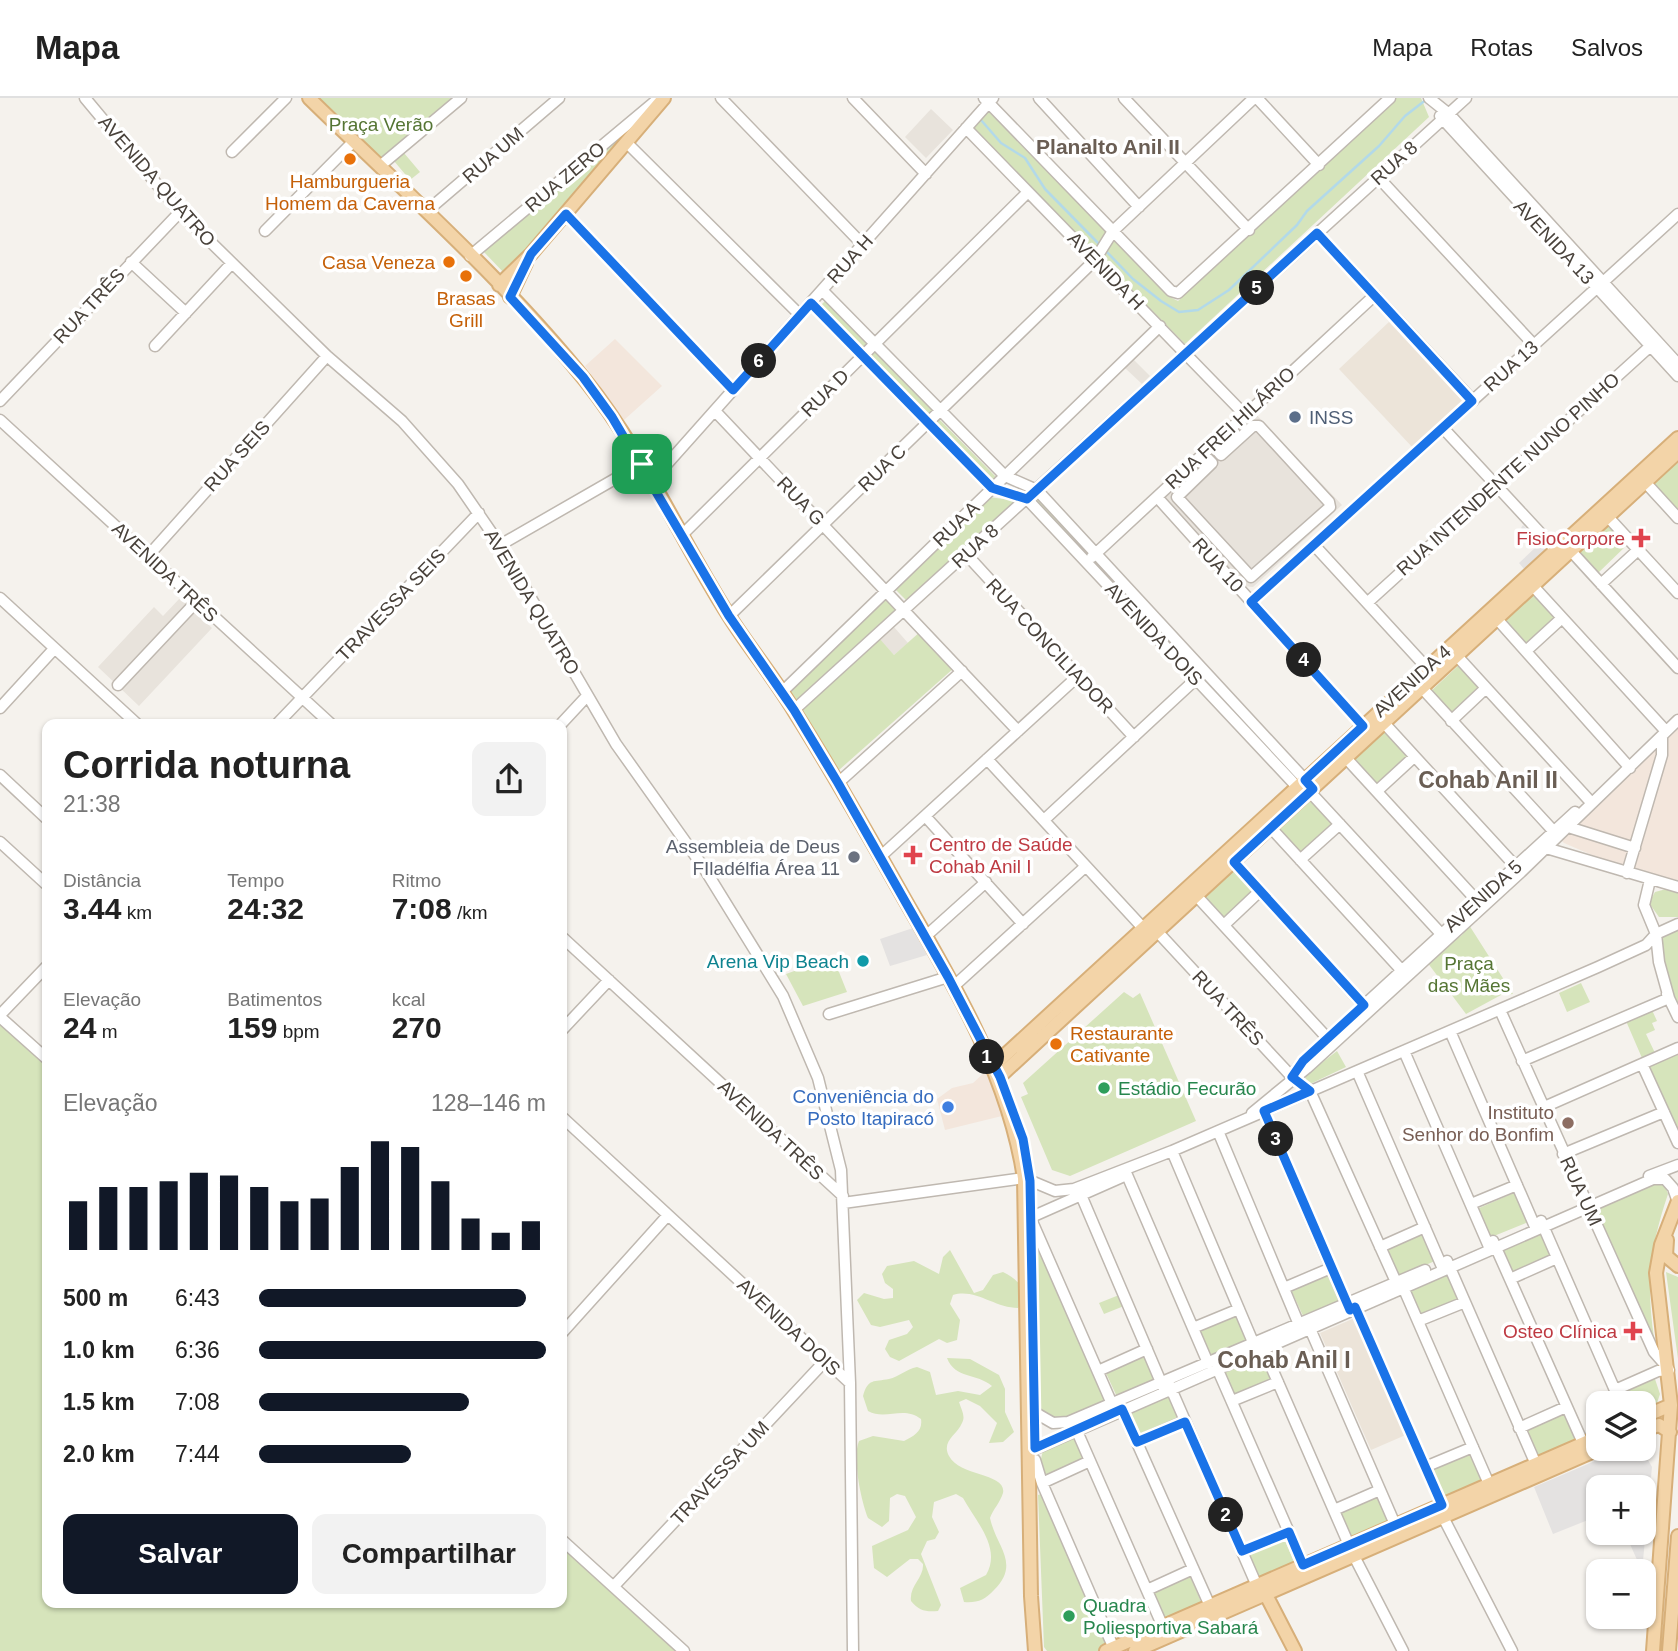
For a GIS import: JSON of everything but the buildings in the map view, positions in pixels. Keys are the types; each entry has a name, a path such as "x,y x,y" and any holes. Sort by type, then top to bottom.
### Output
{"main road":[{"path":"309,98 427,211 583,377 642,464 729,616 794,710 838,783 951,982 996,1074 1027,1179 1035,1651"},
{"path":"499,285 531,254 664,98"},
{"path":"510,297 531,254"},
{"name":"AVENIDA 4","path":"996,1074 1150,928 1384,723 1427,668 1497,619 1533,586 1556,550 1623,495 1678,438"},
{"name":"AVENIDA 4","path":"1193,892 1234,862 1271,828 1363,726 1422,688 1457,656 1471,635 1545,567 1571,551 1608,517 1623,495 1645,482 1678,452"},
{"path":"1677,1203 1665,1248 1670,1261 1678,1266"},
{"path":"1653,1651 1671,1405 1656,1273 1661,1245 1677,1203"},
{"path":"1028,1219 1033,1451"},
{"path":"1656,1411 1671,1405"},
{"path":"1656,1426 1670,1432"},
{"path":"1112,1650 1210,1606 1306,1570 1538,1469 1586,1442"},
{"path":"1442,1511 1489,1484 1586,1453"},
{"path":"1669,1651 1678,1536"},
{"path":"1135,1651 1261,1588"},
{"path":"1261,1588 1295,1651"},
{"path":"1035,1634 1043,1651"}],"street":[{"name":"AVENIDA QUATRO","path":"85,98 180,212 327,356 402,421 479,513 616,744 704,868 783,996 802,1037 831,1120 843,1199"},
{"path":"232,152 286,98"},
{"path":"380,166 461,98"},
{"name":"RUA UM","path":"427,211 559,98"},
{"name":"RUA ZERO","path":"470,256 659,98"},
{"path":"721,98 863,245"},
{"path":"853,98 926,174"},
{"path":"1039,98 1139,206"},
{"path":"1124,98 1249,230"},
{"path":"1255,98 1319,164"},
{"name":"RUA C","path":"729,616 1095,260 1107,240 1139,206 1255,98"},
{"name":"RUA 8","path":"794,710 1466,98"},
{"path":"989,100 1107,240 1171,291 1182,291 1385,100"},
{"name":"RUA H","path":"651,482 989,100"},
{"name":"AVENIDA 13","path":"1433,102 1653,343 1678,376"},
{"name":"AVENIDA H","path":"966,128 1245,415"},
{"path":"265,231 354,141"},
{"path":"626,142 800,315"},
{"path":"1378,177 1534,345"},
{"name":"RUA D","path":"682,535 1028,192"},
{"name":"RUA TRÊS","path":"0,401 180,212"},
{"path":"566,214 733,390"},
{"name":"RUA 13","path":"1251,602 1678,214"},
{"path":"1669,222 1678,232"},
{"path":"1317,233 1472,401"},
{"path":"131,262 186,313"},
{"path":"155,346 232,263"},
{"path":"822,290 1005,476"},
{"name":"RUA FREI HILÁRIO","path":"1086,562 1375,295"},
{"path":"811,303 992,488"},
{"name":"RUA A","path":"782,692 1160,326"},
{"name":"AVENIDA 13","path":"1653,343 1678,364"},
{"name":"RUA INTENDENTE NUNO PINHO","path":"1367,603 1653,343"},
{"name":"RUA SEIS","path":"148,556 327,356"},
{"name":"RUA G","path":"715,411 1018,731"},
{"name":"AVENIDA TRÊS","path":"0,420 325,719"},
{"path":"1206,457 1212,463 1177,497 1251,578 1330,507 1329,502 1259,426 1253,426 1221,455 1214,448"},
{"path":"1443,428 1556,550"},
{"path":"500,545 642,464"},
{"name":"AVENIDA DOIS","path":"1005,476 1037,490 1306,789"},
{"path":"1645,482 1677,515"},
{"name":"AVENIDA DOIS","path":"992,488 1027,499 1196,679 1306,789"},
{"name":"RUA 10","path":"1157,497 1363,726"},
{"name":"TRAVESSA SEIS","path":"282,719 479,513"},
{"path":"1608,517 1678,593"},
{"path":"1314,545 1427,668"},
{"path":"1601,584 1638,550"},
{"path":"1571,551 1678,668"},
{"name":"RUA CONCILIADOR","path":"966,554 1134,737"},
{"path":"1533,586 1663,734 1662,755 1627,873"},
{"path":"0,598 131,719"},
{"path":"118,685 197,601"},
{"path":"1526,651 1562,618"},
{"path":"1497,619 1629,766"},
{"path":"0,708 54,649"},
{"path":"1457,656 1588,799"},
{"path":"838,783 962,671"},
{"path":"880,857 1078,676"},
{"path":"1044,820 1196,679"},
{"path":"1422,688 1451,721 1560,830 1635,848"},
{"path":"1451,721 1486,688"},
{"path":"566,719 587,696"},
{"name":"AVENIDA 5","path":"1243,1120 1292,1077 1303,1061 1367,1008 1678,720"},
{"path":"1384,723 1518,869"},
{"path":"1377,791 1415,757"},
{"path":"1346,758 1480,904"},
{"name":"RUA TRÊS","path":"987,759 1086,866 1150,928 1292,1077 1310,1091"},
{"name":"AVENIDA 5","path":"1518,869 1546,848 1588,799 1629,766"},
{"path":"0,775 42,814"},
{"path":"1306,789 1444,937"},
{"path":"925,816 1023,923"},
{"path":"1300,860 1339,824"},
{"path":"1271,828 1404,973"},
{"path":"0,842 42,880"},
{"path":"1546,848 1678,887"},
{"path":"1234,862 1367,1008"},
{"path":"829,1014 951,982 1023,923 1086,866"},
{"path":"1650,880 1644,905 1656,934 1659,962 1669,998"},
{"path":"926,936 986,882"},
{"path":"1224,925 1260,891"},
{"path":"1193,892 1330,1041"},
{"path":"850,1383 843,1199 1027,1179 1055,1191 1074,1189 1172,1151 1500,1010 1646,945 1656,934 1678,925"},
{"name":"AVENIDA TRÊS","path":"567,942 843,1199"},
{"path":"1646,945 1678,1017"},
{"path":"42,969 34,974 0,1016 42,1054"},
{"path":"567,1025 608,980"},
{"path":"1522,1062 1669,998"},
{"name":"RUA UM","path":"1500,1010 1654,1352 1668,1369"},
{"path":"1450,1031 1517,1185 1557,1258 1615,1390 1668,1369"},
{"path":"1542,1108 1678,1048"},
{"path":"1404,1051 1471,1204 1510,1279 1583,1443"},
{"path":"1642,1064 1678,1143"},
{"path":"1357,1071 1425,1227 1465,1302 1538,1469"},
{"path":"1310,1091 1380,1247 1418,1321 1489,1484"},
{"path":"1264,1111 1331,1268 1425,1467 1442,1511 1512,1651"},
{"path":"1563,1154 1664,1112"},
{"name":"AVENIDA DOIS","path":"567,1122 850,1383 853,1651"},
{"path":"1218,1131 1284,1288 1398,1530"},
{"path":"1172,1151 1127,1175 1028,1219 1098,1371 1137,1442 1210,1606"},
{"path":"1172,1151 1239,1309 1278,1382 1352,1550 1403,1651"},
{"path":"1112,1650 1042,1483 1033,1451 1117,1406 1678,1165"},
{"path":"1127,1175 1194,1328 1232,1401 1306,1570"},
{"path":"1586,1204 1661,1178 1673,1188 1677,1203"},
{"path":"1471,1204 1517,1185"},
{"path":"1081,1195 1147,1349 1185,1422 1261,1588"},
{"path":"567,1327 668,1215"},
{"path":"1380,1247 1425,1227"},
{"path":"1510,1279 1557,1258"},
{"path":"1284,1288 1331,1268"},
{"path":"1418,1321 1465,1302"},
{"path":"1194,1328 1239,1309"},
{"path":"1098,1371 1147,1349"},
{"name":"TRAVESSA UM","path":"614,1586 825,1361"},
{"path":"1232,1401 1278,1382"},
{"path":"1034,1412 1045,1420 1058,1424 1117,1406"},
{"path":"1520,1428 1566,1407"},
{"path":"1137,1442 1185,1422"},
{"path":"1076,1429 1163,1627"},
{"path":"1425,1467 1473,1447"},
{"path":"1042,1483 1090,1461"},
{"path":"1334,1510 1380,1490"},
{"path":"1242,1551 1289,1532"},
{"path":"567,1544 684,1651"},
{"path":"1147,1590 1194,1569"}],"shaded area":[{"path":"931,109 953,130 926,158 905,137"},
{"path":"1389,322 1464,403 1414,449 1339,369"},
{"path":"615,339 662,386 624,420 585,366"},
{"path":"1134,360 1150,376 1142,384 1125,368"},
{"path":"1251,409 1342,505 1253,587 1243,586 1160,494"},
{"path":"1523,525 1545,549 1524,569 1519,563 1537,546 1521,528"},
{"path":"180,598 212,628 139,706 98,667 154,607 163,616"},
{"path":"894,627 908,643 894,655 880,640"},
{"path":"1678,726 1678,884 1650,880 1561,840"},
{"path":"913,928 927,955 890,966 880,939"},
{"path":"986,1071 1006,1115 945,1130 937,1099 952,1088 973,1083"},
{"path":"1357,1317 1408,1434 1371,1450 1320,1333"},
{"path":"1595,1461 1649,1461 1652,1467 1651,1475 1586,1475 1586,1521 1553,1534 1534,1487"},
{"path":"1630,1545 1644,1545 1643,1559 1637,1559"}],"green space":[{"name":"Praça Verão","path":"317,98 453,98 380,159"},
{"path":"1395,98 1421,98 1429,117 1185,344 971,127 987,110 1170,297 1178,301"},
{"path":"618,138 622,143 505,274 483,251"},
{"path":"404,153 420,172 410,180 394,161"},
{"path":"825,301 935,412 927,418 819,307"},
{"path":"939,419 996,477 990,482 935,423"},
{"path":"1678,462 1678,509 1676,511 1653,485"},
{"path":"1038,493 1088,547 1083,551 1033,498"},
{"path":"989,497 1018,501 907,601 895,589"},
{"path":"1607,521 1628,544 1597,574 1575,551"},
{"path":"1094,554 1188,660 1184,664 1089,559"},
{"path":"1534,590 1559,618 1526,648 1501,620"},
{"path":"887,599 896,609 796,702 789,692"},
{"path":"921,631 954,668 839,770 801,709 879,638 894,655"},
{"path":"1461,663 1482,687 1450,718 1429,693"},
{"path":"1384,730 1409,757 1376,786 1352,759"},
{"path":"1308,798 1334,825 1301,855 1276,827"},
{"path":"1232,866 1254,890 1222,920 1200,896"},
{"path":"1670,888 1678,891 1678,917 1659,917 1649,903 1655,892"},
{"name":"Praça das Mães","path":"1469,925 1513,994 1501,995 1466,1014 1427,962 1462,935"},
{"path":"1678,929 1678,1006 1666,973 1661,937"},
{"path":"833,957 847,992 803,1006 786,974"},
{"path":"1581,983 1590,1002 1567,1012 1559,993"},
{"name":"Estádio Fecurão","path":"1124,992 1133,998 1140,993 1196,1121 1070,1176 1052,1170 1021,1097 1028,1094 1023,1083"},
{"path":"1652,1010 1657,1021 1652,1023 1655,1030 1646,1034 1655,1053 1642,1058 1626,1021"},
{"path":"0,1018 42,1057 42,1608 567,1608 567,1538 691,1651 0,1651"},
{"path":"1337,1051 1346,1067 1310,1084 1305,1082 1306,1075"},
{"path":"1678,1052 1678,1137 1646,1066"},
{"path":"1664,1183 1668,1194 1651,1265 1650,1300 1654,1338 1594,1207 1651,1184"},
{"path":"1518,1191 1531,1221 1489,1238 1477,1209"},
{"path":"1541,1229 1553,1257 1512,1274 1500,1247"},
{"path":"1424,1232 1435,1261 1395,1278 1382,1249"},
{"path":"1035,1241 1055,1279 1052,1280 1108,1402 1066,1421 1044,1416 1036,1404"},
{"path":"950,1250 974,1293 983,1290 993,1275 1003,1272 1021,1287 1022,1302 1018,1308 969,1294 953,1295 950,1304 960,1320 957,1340 947,1343 939,1339 899,1361 890,1357 885,1349 889,1340 907,1334 913,1327 909,1320 880,1327 871,1325 857,1300 864,1293 884,1299 893,1298 893,1289 885,1283 882,1274 887,1266 914,1261 939,1274 943,1257"},
{"path":"1448,1271 1461,1300 1420,1317 1408,1288"},
{"path":"1331,1272 1343,1301 1304,1318 1291,1290"},
{"path":"1666,1272 1678,1277 1678,1359"},
{"path":"1119,1295 1124,1306 1104,1314 1099,1303"},
{"path":"1238,1313 1250,1341 1208,1358 1196,1331"},
{"path":"1146,1353 1158,1382 1118,1399 1105,1371"},
{"path":"1261,1354 1273,1380 1232,1397 1221,1371"},
{"path":"947,1358 970,1359 999,1375 1005,1389 1005,1412 1014,1432 1003,1442 989,1443 997,1423 980,1406 966,1399 959,1402 963,1420 948,1442 947,1451 955,1463 991,1478 1002,1487 1002,1497 990,1518 1004,1555 1006,1571 991,1593 981,1600 964,1602 960,1588 986,1575 991,1555 989,1545 963,1498 956,1494 934,1502 932,1517 939,1532 935,1539 927,1541 921,1554 941,1605 938,1611 930,1611 920,1609 911,1601 912,1591 923,1569 923,1564 918,1559 910,1559 887,1577 874,1568 872,1546 908,1530 916,1517 905,1496 897,1494 890,1498 889,1521 882,1527 868,1518 858,1479 856,1457 859,1441 873,1436 904,1441 921,1427 921,1419 908,1413 875,1414 868,1411 863,1396 872,1382 893,1378 917,1367 930,1372 936,1395 958,1391 980,1395 992,1386 961,1373"},
{"path":"1654,1376 1660,1394 1656,1406 1656,1391 1621,1391"},
{"path":"1169,1394 1179,1420 1140,1437 1127,1411"},
{"path":"1566,1412 1578,1439 1538,1457 1525,1430"},
{"path":"1073,1436 1083,1460 1045,1479 1039,1468 1043,1450"},
{"path":"1471,1451 1484,1482 1444,1499 1431,1468"},
{"path":"1041,1494 1094,1611 1097,1627 1108,1644 1098,1651 1047,1651 1044,1647 1038,1495"},
{"path":"1376,1494 1389,1523 1350,1540 1337,1511"},
{"path":"1283,1536 1295,1564 1256,1580 1244,1553"},
{"path":"1190,1576 1202,1604 1163,1620 1151,1592"}],"waterway":[{"path":"1105,250 1133,279 1161,301 1179,312 1198,310 1229,290 1297,225 1307,211 1379,146 1405,116 1427,99"},
{"path":"981,120 1001,143 1025,158 1045,189 1100,245"}],"place":[{"name":"Hamburgueria Homem da Caverna","path":"350,159"},
{"name":"Casa Veneza","path":"449,262"},
{"name":"Brasas Grill","path":"466,276"},
{"name":"INSS","path":"1295,417"},
{"name":"FisioCorpore","path":"1641,538"},
{"name":"Centro de Saúde Cohab Anil I","path":"913,855"},
{"name":"Assembleia de Deus FIladélfia Área 11","path":"854,857"},
{"name":"Arena Vip Beach","path":"863,961"},
{"name":"Restaurante Cativante","path":"1056,1044"},
{"name":"Estádio Fecurão","path":"1104,1088"},
{"name":"Conveniência do Posto Itapiracó","path":"948,1107"},
{"name":"Instituto Senhor do Bonfim","path":"1568,1123"},
{"name":"Osteo Clínica","path":"1633,1331"},
{"name":"Quadra Poliesportiva Sabará","path":"1069,1616"}],"district":[{"name":"Planalto Anil II","path":"1108,146"},
{"name":"Cohab Anil II","path":"1488,780"},
{"name":"Cohab Anil I","path":"1284,1360"}],"route":[{"path":"566,214 733,390 811,303 992,488 1027,499 1317,233 1472,401 1251,602 1363,726 1305,780 1313,789 1234,862 1364,1005 1303,1061 1292,1077 1310,1091 1264,1111 1350,1310 1355,1307 1442,1505 1303,1565 1289,1532 1242,1551 1185,1422 1137,1442 1122,1409 1035,1448 1030,1181 1025,1146 1010,1099 926,936 838,783 794,710 729,616 642,464 583,377 510,297 531,254 566,214"}]}
